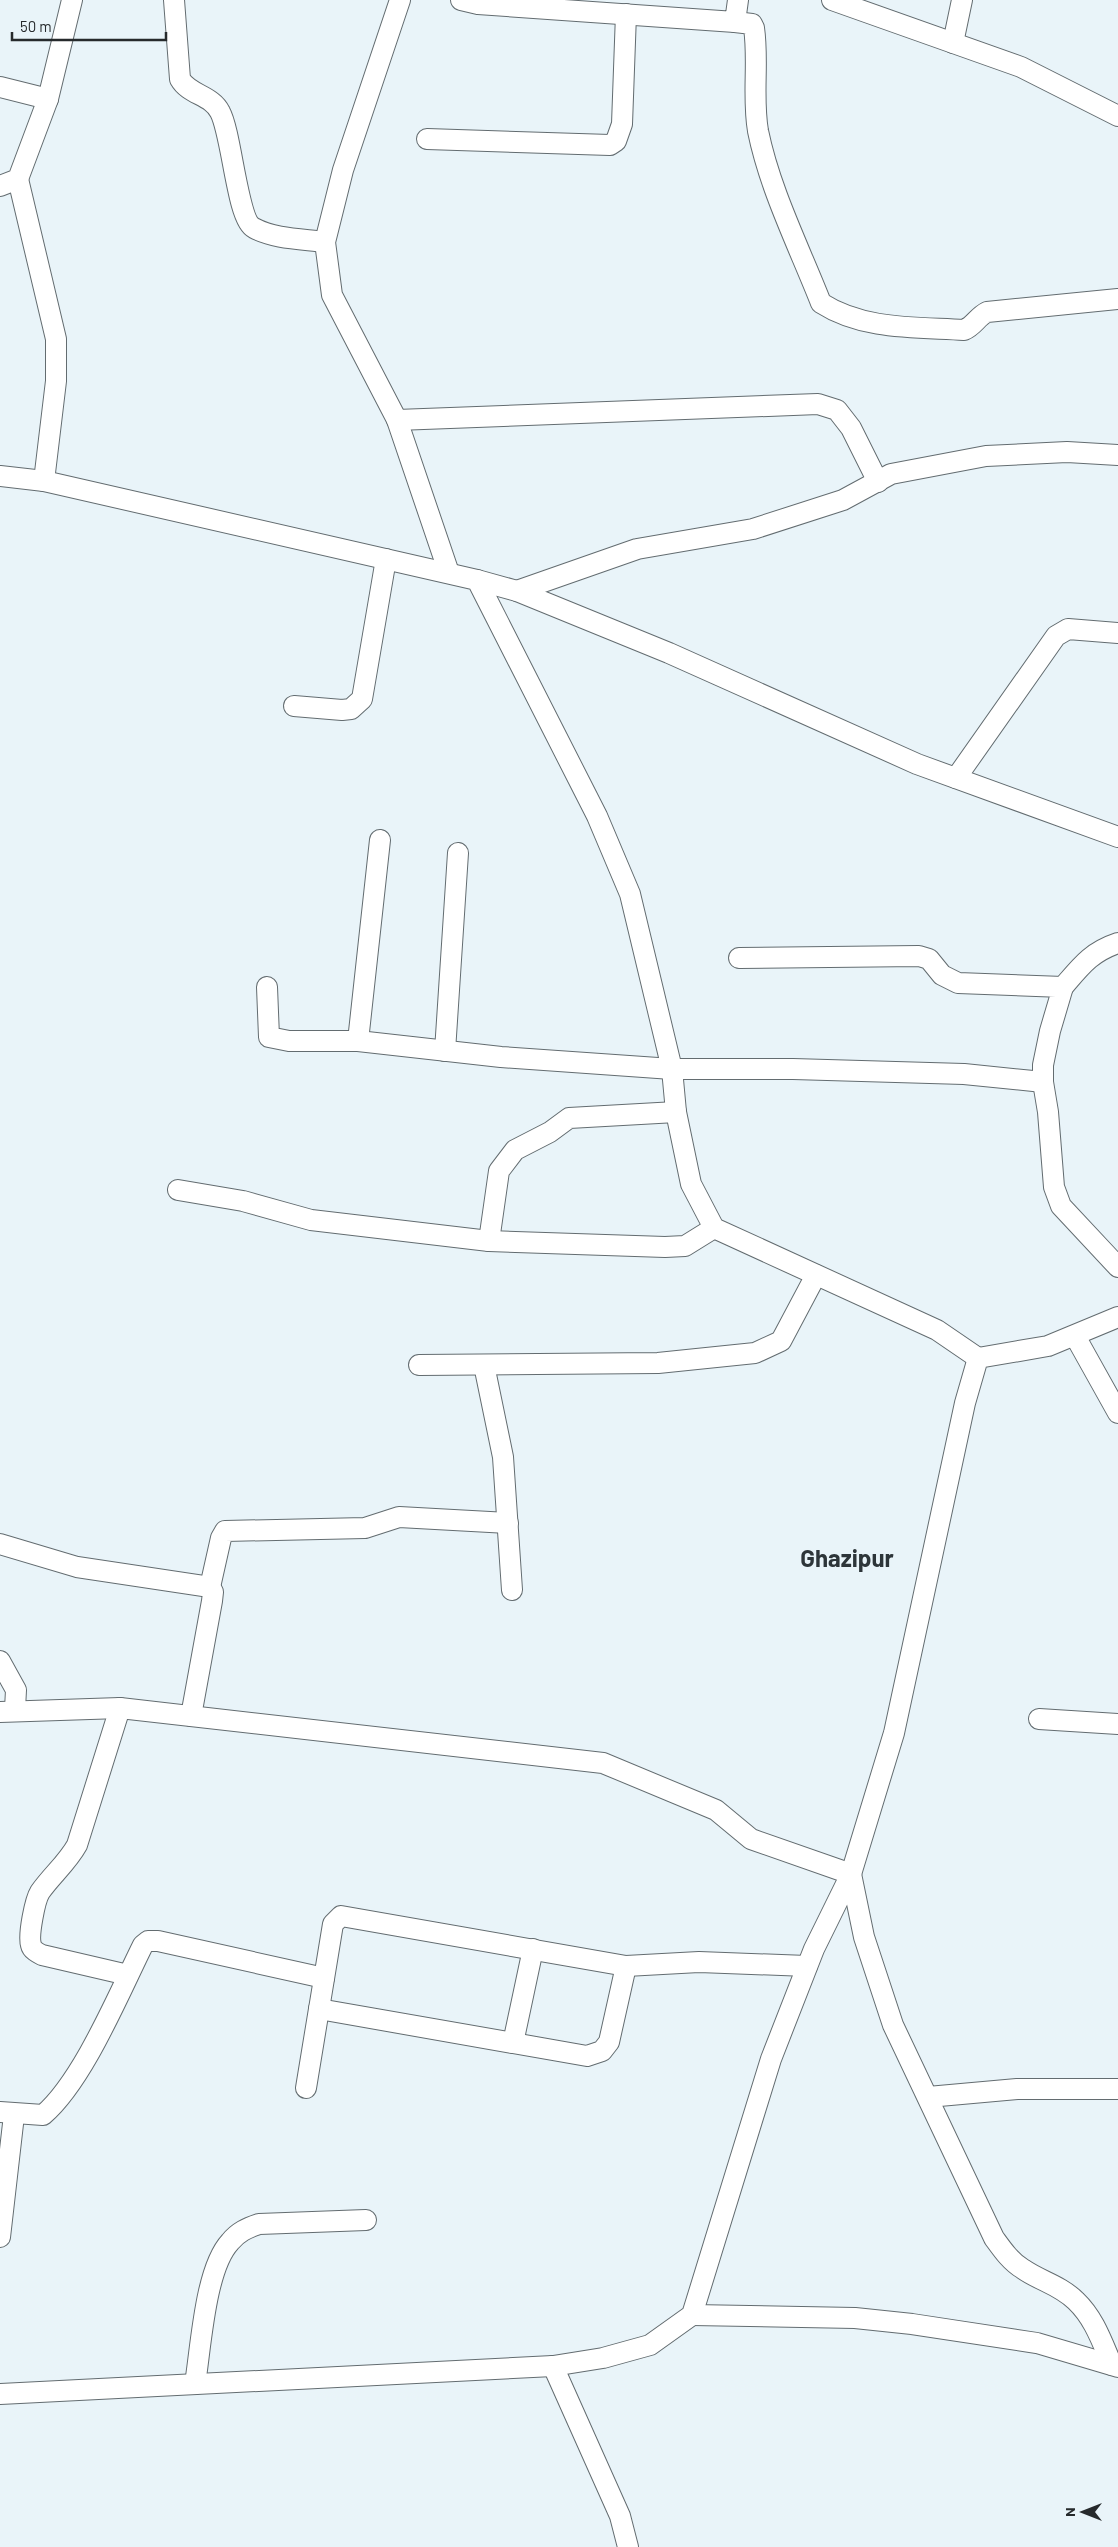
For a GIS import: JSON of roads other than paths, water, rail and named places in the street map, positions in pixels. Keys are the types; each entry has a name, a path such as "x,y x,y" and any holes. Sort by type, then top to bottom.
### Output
{"street":[{"path":"44,481 56,381 56,339 9,182 48,99 72,0"},
{"path":"174,0 180,79 184,86 215,103 220,112 227,128 243,213 251,227 264,232 326,242"},
{"path":"400,0 343,170 326,242 332,295 397,420 449,573"},
{"path":"461,0 478,4 752,24 754,28 754,83 758,129 767,166 821,303 838,314 866,323 964,330 972,327 980,315 987,312 1118,299"},
{"path":"735,22 738,0"},
{"path":"832,0 1021,67 1118,116"},
{"path":"953,43 962,0"},
{"path":"427,139 610,145 616,141 622,124 626,14"},
{"path":"0,87 48,99"},
{"path":"397,420 818,404 837,410 852,428 878,482"},
{"path":"517,591 637,548 753,529 843,500 891,474 986,456 1067,452 1118,455"},
{"path":"0,476 44,481 449,573 517,591 669,653 917,764 1118,837"},
{"path":"294,706 342,710 352,709 362,699 386,559"},
{"path":"477,580 597,816 630,894 672,1069 676,1112 691,1184 714,1228 937,1330 978,1358 1048,1346 1118,1317"},
{"path":"956,778 1056,636 1068,629 1118,633"},
{"path":"358,1041 380,840"},
{"path":"444,1051 458,853"},
{"path":"1118,943 1104,948 1089,957 1063,987 1050,1031 1043,1082 1048,1112 1054,1187 1061,1206 1118,1267"},
{"path":"739,958 919,956 929,959 942,975 958,983 1063,987"},
{"path":"267,987 269,1037 288,1041 358,1041 501,1057 672,1069 793,1069 964,1074 1043,1082"},
{"path":"489,1241 498,1171 515,1150 550,1132 569,1118 676,1112"},
{"path":"178,1190 243,1201 312,1220 489,1241 685,1246 714,1228"},
{"path":"419,1365 658,1363 755,1353 781,1341 816,1275"},
{"path":"1075,1336 1118,1413"},
{"path":"692,2315 771,2059 807,1966 852,1874 894,1733 965,1403 978,1358"},
{"path":"484,1365 503,1457 512,1590"},
{"path":"191,1716 212,1601 213,1592 210,1587 221,1538 225,1532 365,1528 399,1517 508,1523"},
{"path":"0,1544 76,1567 210,1587"},
{"path":"0,1661 16,1690 8,1710 120,1708 603,1763 716,1810 751,1839 852,1874"},
{"path":"120,1708 76,1845 69,1858 39,1893 30,1931 33,1950 42,1955 128,1975"},
{"path":"1039,1719 1118,1724"},
{"path":"852,1874 864,1938 892,2025 994,2238 1008,2256 1023,2269 1059,2287 1076,2300 1090,2317 1115,2366"},
{"path":"306,2088 333,1924 340,1916 626,1966 699,1962 807,1966"},
{"path":"0,2237 7,2113 43,2115 56,2105 90,2052 143,1945 148,1941 158,1941 324,1978"},
{"path":"513,2043 533,1949"},
{"path":"319,2009 587,2056 602,2051 609,2042 626,1966"},
{"path":"928,2097 1017,2089 1118,2089"},
{"path":"195,2384 212,2279 218,2261 229,2243 244,2229 259,2224 366,2220"},
{"path":"0,2394 553,2366 603,2358 650,2345 692,2315 855,2318 912,2324 1021,2340 1115,2366"},
{"path":"553,2366 620,2516 628,2547"}],"district":[{"name":"Ghazipur","path":"847,1557"}]}
